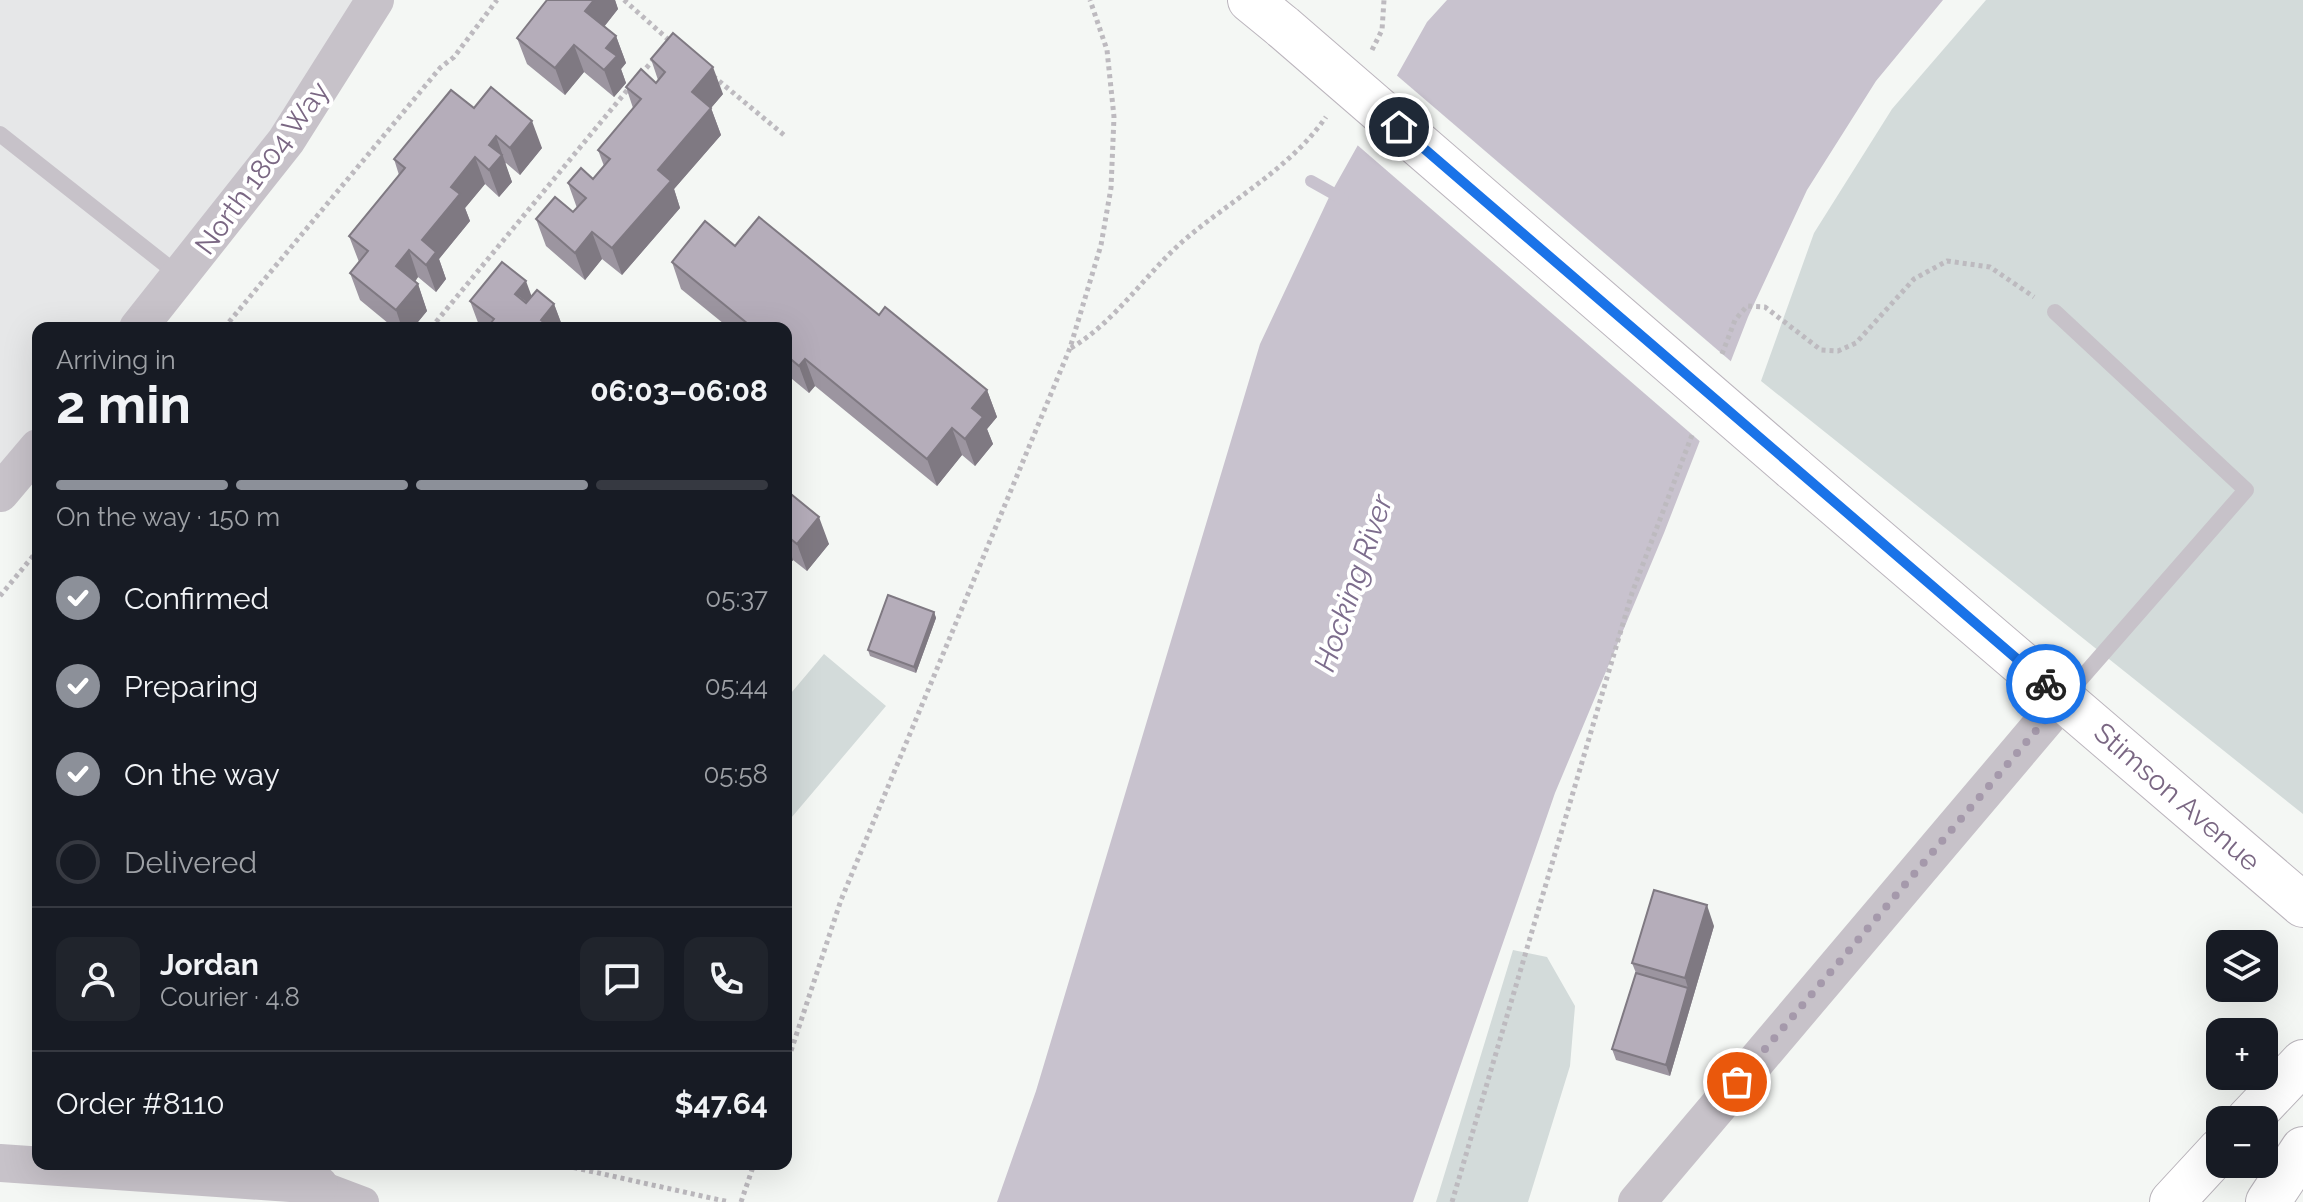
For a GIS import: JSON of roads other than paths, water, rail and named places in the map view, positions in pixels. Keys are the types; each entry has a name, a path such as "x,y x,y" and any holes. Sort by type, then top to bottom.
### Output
{"main road":[{"name":"Stimson Avenue","path":"1266,14 2303,905"},
{"path":"2268,1202 2303,1149"},
{"path":"2172,1202 2206,1165"}],"street":[{"name":"North 1804 Way","path":"143,322 286,141 375,0"},
{"path":"0,493 32,455"},
{"path":"1637,1202 2063,699"},
{"path":"0,1163 32,1165"},
{"path":"102,1170 319,1185 364,1202"}],"lane":[{"path":"0,134 181,277"},
{"path":"2055,312 2246,490 2063,699"}],"water":[{"name":"Hocking River","path":"1447,0 1943,0 1876,81 1807,190 1748,317 1664,533 1555,793 1413,1202 997,1202 1036,1091 1260,344 1331,193 1427,22"}],"waterway":[{"path":"1311,181 1343,199"}]}
